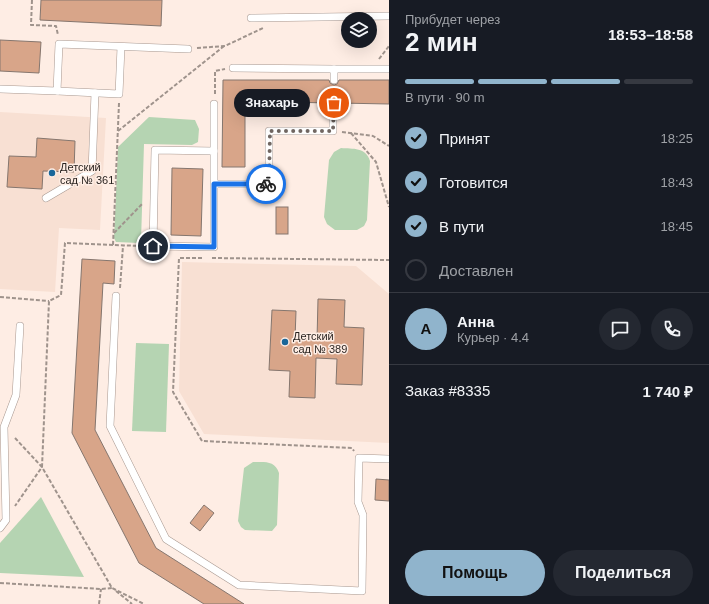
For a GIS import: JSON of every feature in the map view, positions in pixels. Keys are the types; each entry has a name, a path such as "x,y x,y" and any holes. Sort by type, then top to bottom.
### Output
{"lane":[{"path":"251,18 389,16"},
{"path":"57,91 59,44 188,49"},
{"path":"0,89 119,94 121,46"},
{"path":"233,68 389,69"},
{"path":"334,69 334,80"},
{"path":"46,198 92,171 94,93"},
{"path":"214,184 269,184 270,131 333,131 334,103"},
{"path":"214,104 214,151 214,184 214,247 153,246 155,150 214,151"},
{"path":"116,296 110,426 166,539 239,586 362,591 363,515 358,502 359,458 389,459"},
{"path":"0,528 6,520 4,427 16,395 20,326"}],"path":[{"path":"32,0 31,25 56,26 59,44"},
{"path":"118,131 225,46 266,27"},
{"path":"188,49 225,46"},
{"path":"372,69 389,46"},
{"path":"214,104 215,71 233,68"},
{"path":"113,245 119,94"},
{"path":"333,131 373,136 389,146"},
{"path":"351,133 376,162 389,207"},
{"path":"114,234 154,193"},
{"path":"0,298 49,301 61,295 65,243 153,246"},
{"path":"116,296 120,286 122,246"},
{"path":"202,258 179,258 173,392 202,441 352,448 359,458"},
{"path":"210,258 389,260"},
{"path":"6,520 42,468 49,301"},
{"path":"4,427 42,468 112,588 132,604"},
{"path":"0,583 101,589 112,588 144,604"},
{"path":"99,604 101,589"}],"shaded area":[{"name":"Детский сад № 361","path":"0,112 106,118 100,230 59,228 55,292 0,289"},
{"name":"Детский сад № 389","path":"182,262 356,266 389,294 389,443 204,434 179,391"}],"green space":[{"path":"149,117 195,120 199,129 198,142 192,145 144,144 141,241 139,243 116,242 114,238 118,147"},
{"path":"341,148 362,151 368,156 370,161 367,220 364,226 357,230 335,230 327,224 324,217 329,160 334,152"},
{"path":"136,343 169,344 166,432 132,431"},
{"path":"253,462 265,462 272,464 279,473 277,525 272,531 245,530 241,527 238,521 244,468"},
{"path":"41,497 84,577 0,573 0,543"}],"building":[{"path":"41,0 162,0 161,26 40,20"},
{"path":"0,40 41,42 39,73 0,71"},
{"path":"223,80 329,80 330,83 334,85 337,84 339,80 389,80 389,104 338,103 337,100 333,98 330,99 328,103 245,101 245,167 222,167"},
{"path":"37,138 75,141 74,172 43,171 42,189 7,187 9,156 36,157"},
{"path":"172,168 203,169 201,236 171,235"},
{"path":"276,207 288,207 288,234 276,234"},
{"path":"82,259 115,261 114,284 103,283 95,430 156,548 244,604 204,604 139,563 72,433"},
{"path":"318,299 345,300 344,327 364,328 362,385 336,384 337,359 316,358 315,398 289,397 290,371 269,370 272,310 296,311 295,339 317,340"},
{"path":"376,479 389,480 389,501 375,500"},
{"path":"204,505 214,513 200,531 190,523"}],"way so far":[{"path":"266,184 269,184 270,131 333,131 334,103"}],"place":[{"name":"Знахарь","path":"334,103"},
{"name":"Детский сад № 361","path":"52,173"},
{"name":"Детский сад № 389","path":"285,342"}],"route":[{"path":"153,246 214,247 214,184 266,184"}]}
